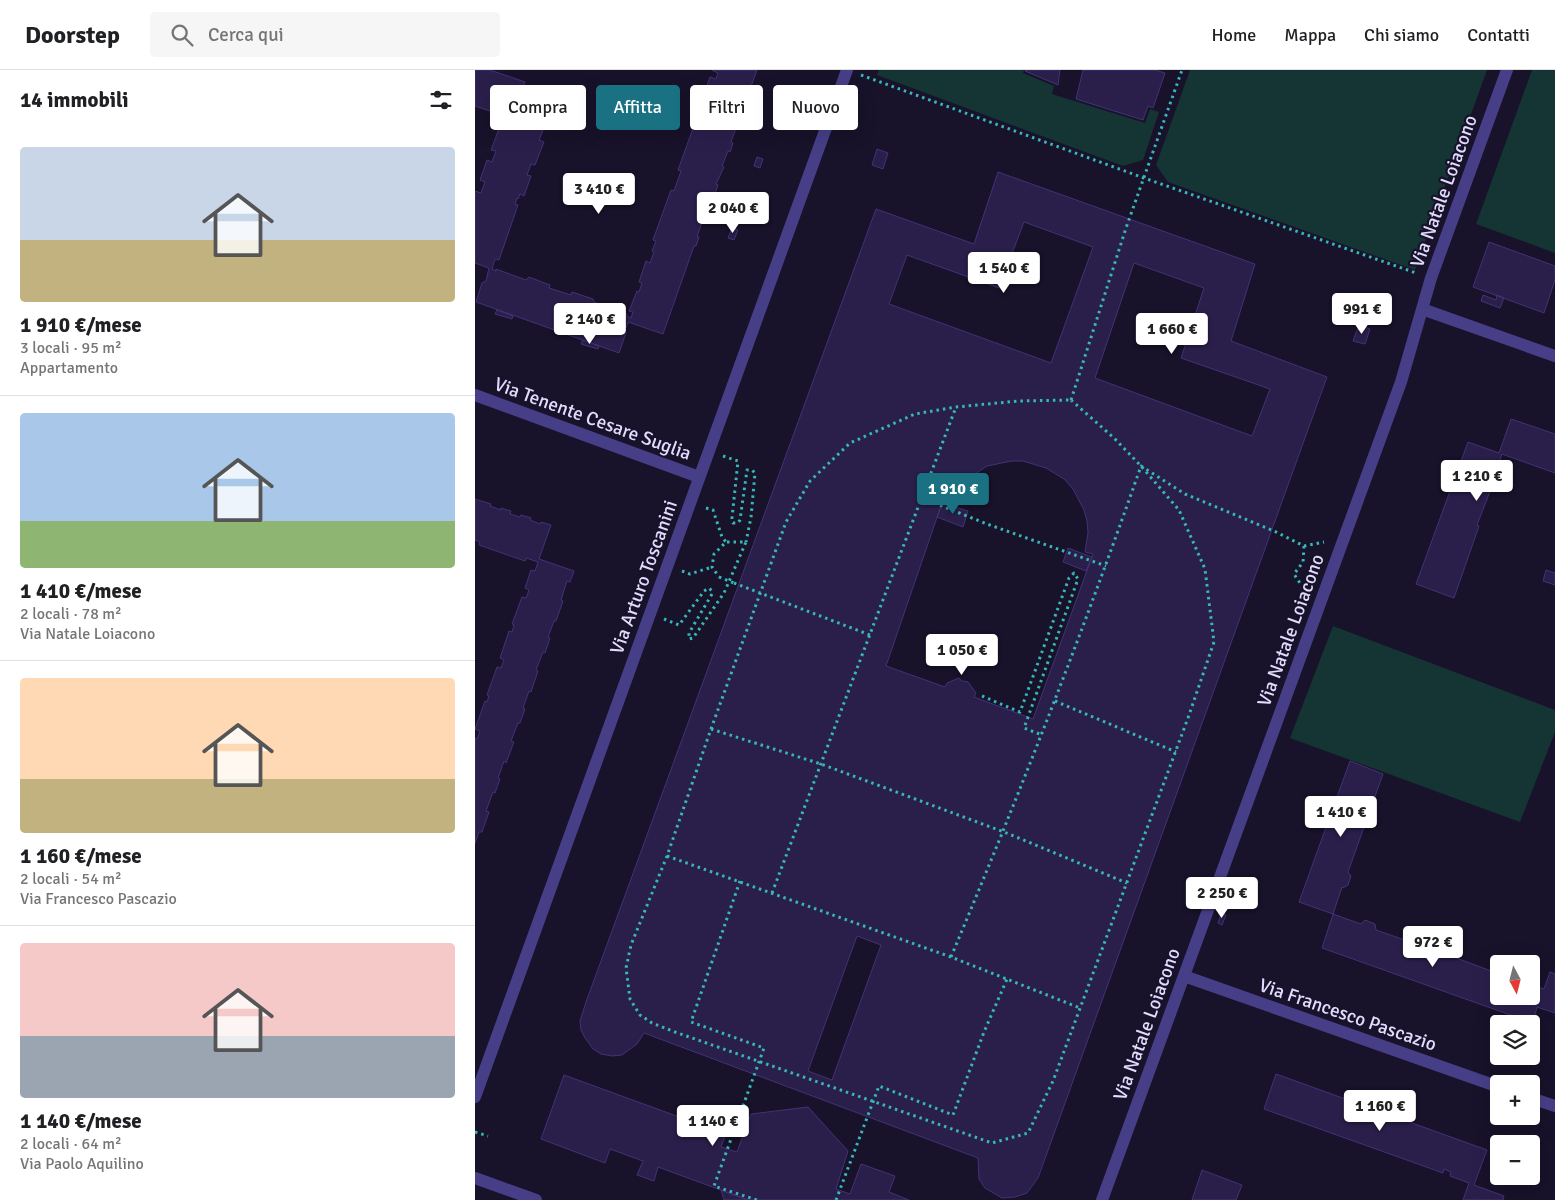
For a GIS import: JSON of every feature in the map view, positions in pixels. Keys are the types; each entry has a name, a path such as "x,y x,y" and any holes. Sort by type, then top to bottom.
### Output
{"street":[{"name":"Via Natale Loiacono","path":"1102,1200 1401,382 1431,278 1507,70"},
{"name":"Via Arturo Toscanini","path":"475,1097 708,451 853,72"},
{"path":"1422,309 1555,356"},
{"name":"Via Tenente Cesare Suglia","path":"475,395 699,476"},
{"name":"Via Francesco Pascazio","path":"1184,976 1490,1083"},
{"path":"1540,1101 1555,1106"},
{"path":"475,1178 535,1200"}],"path":[{"path":"1071,400 1126,228 1182,70"},
{"path":"853,72 1144,178 1431,278"},
{"path":"1071,400 1113,438 1141,466 1179,510 1205,569 1214,642 1176,752 1053,1080 1028,1132 992,1143 652,1023 640,1015 630,999 626,968 631,945 667,856 786,522 810,481 850,443 915,414 956,407 1019,401 1071,400"},
{"path":"773,893 956,407"},
{"path":"649,614 679,625 704,591 709,588 712,594 689,633 689,639 693,638 724,593 746,542 751,517 755,472 747,470 740,520 738,523 733,523 737,461 708,451"},
{"path":"951,957 1004,832 1042,735 1106,566 1141,466"},
{"path":"1141,466 1185,494 1276,532 1304,546 1303,562 1294,574"},
{"path":"922,498 987,524 1106,566"},
{"path":"713,510 722,537 726,542"},
{"path":"746,542 726,542 714,554 712,567 719,577 870,635"},
{"path":"690,574 712,567"},
{"path":"982,696 1020,712 1069,578 1074,572 1078,578 1024,728 1042,735"},
{"path":"1055,701 1176,752"},
{"path":"711,729 821,764 1004,832 1127,883"},
{"path":"667,856 951,957 1080,1008"},
{"path":"740,881 691,1022 764,1048 714,1186 757,1200"},
{"path":"836,1200 879,1086 953,1115 984,1032 1007,980"},
{"path":"475,1132 488,1136"}],"green space":[{"path":"879,70 1024,70 1023,73 1054,86 1052,94 1145,123 1150,109 1159,112 1143,160 1123,166 877,75"},
{"path":"1190,70 1487,70 1415,270 1168,182 1156,165"},
{"path":"1532,70 1555,70 1555,253 1476,224"},
{"path":"1333,626 1555,710 1555,732 1520,822 1290,738"}],"building":[{"path":"475,70 490,70 525,82 524,85 490,85 490,111 475,106"},
{"path":"712,70 757,70 752,85 707,85 710,77 716,79 718,73"},
{"path":"1060,70 1058,85 1025,71"},
{"path":"1083,70 1155,70 1165,73 1153,108 1148,106 1143,120 1076,99"},
{"path":"498,130 543,130 539,140 544,142 535,165 531,164 527,175 531,176 524,196 520,194 517,198 515,204 518,205 499,260 495,259 492,269 526,280 529,277 550,285 549,288 571,295 572,292 593,299 594,302 627,314 626,316 631,318 633,312 629,311 637,291 639,292 642,283 639,282 646,261 650,263 654,252 652,251 656,241 653,240 671,190 674,191 681,171 678,170 692,130 735,130 730,152 728,151 722,166 724,167 716,184 718,185 711,205 709,204 704,222 702,221 696,246 694,246 663,334 628,322 624,329 626,333 619,353 476,302 482,283 486,281 489,268 475,263 475,191 481,193 485,182 480,180 487,160 492,162 496,151 491,150"},
{"path":"877,149 888,153 883,169 872,165"},
{"path":"757,157 763,159 760,168 754,166"},
{"path":"998,172 1255,264 1231,341 1327,377 1038,1178 1027,1193 1015,1197 1002,1198 985,1188 979,1179 978,1158 644,1033 637,1044 622,1055 601,1054 593,1049 585,1038 581,1030 580,1021 876,209 974,244","holes":["1012,461 1023,461 1046,468 1064,479 1073,489 1084,510 1087,521 1088,533 1085,552 1093,554 1033,719 974,697 976,693 968,682 962,681 959,678 947,683 945,687 886,666 943,500 951,502 964,483 987,466","857,936 881,945 832,1080 808,1071"]},
{"path":"1024,222 1093,247 1051,363 889,304 907,255 999,288"},
{"path":"732,228 738,230 734,240 728,238"},
{"path":"1489,242 1555,266 1555,280 1544,313 1473,287"},
{"path":"1134,263 1204,288 1181,358 1270,389 1252,436 1095,378"},
{"path":"1483,295 1496,300 1497,295 1504,298 1500,308 1481,301"},
{"path":"497,310 513,316 512,319 495,314"},
{"path":"1359,325 1370,329 1365,344 1353,341"},
{"path":"583,340 599,346 598,349 581,344"},
{"path":"1511,419 1555,434 1555,473 1502,454 1454,598 1416,584 1468,442 1499,453"},
{"path":"475,499 491,504 490,506 501,510 501,508 511,511 510,514 531,518 530,520 540,524 541,522 551,525 539,559 574,571 570,582 567,581 561,600 563,601 548,637 550,638 545,653 543,652 536,670 538,671 531,692 529,691 520,723 518,723 511,741 514,742 506,763 504,761 495,793 493,792 486,811 489,812 482,832 479,832 475,843 475,738 477,739 480,731 475,729 485,701 487,702 489,696 487,695 497,667 501,668 504,660 500,658 509,631 512,632 514,625 512,624 522,597 526,598 529,590 525,588 531,570 535,571 538,562 526,558 525,561 479,545 480,542 475,540"},
{"path":"942,503 968,511 963,527 937,517"},
{"path":"1068,548 1092,557 1086,571 1063,562"},
{"path":"1546,570 1555,573 1555,585 1543,581"},
{"path":"1350,761 1383,774 1348,872 1351,876 1348,885 1342,887 1333,914 1299,902"},
{"path":"1221,914 1226,915 1222,925 1218,923"},
{"path":"1333,914 1361,924 1365,920 1375,924 1376,930 1431,949 1436,946 1445,950 1446,954 1490,971 1490,1005 1540,1005 1540,988 1544,989 1550,972 1555,974 1555,1013 1537,1007 1535,1015 1510,1015 1322,948"},
{"path":"1276,1074 1487,1150 1474,1185 1504,1196 1503,1200 1463,1200 1469,1183 1450,1176 1451,1172 1444,1169 1443,1173 1264,1109"},
{"path":"564,1075 693,1122 699,1107 732,1118 721,1147 737,1152 751,1114 808,1107 848,1151 836,1189 850,1194 861,1164 895,1176 889,1192 909,1200 748,1200 658,1167 654,1181 637,1175 643,1161 610,1149 605,1163 541,1139"},
{"path":"1202,1170 1242,1185 1236,1200 1192,1200"},
{"path":"721,1190 748,1200 724,1200"}]}
